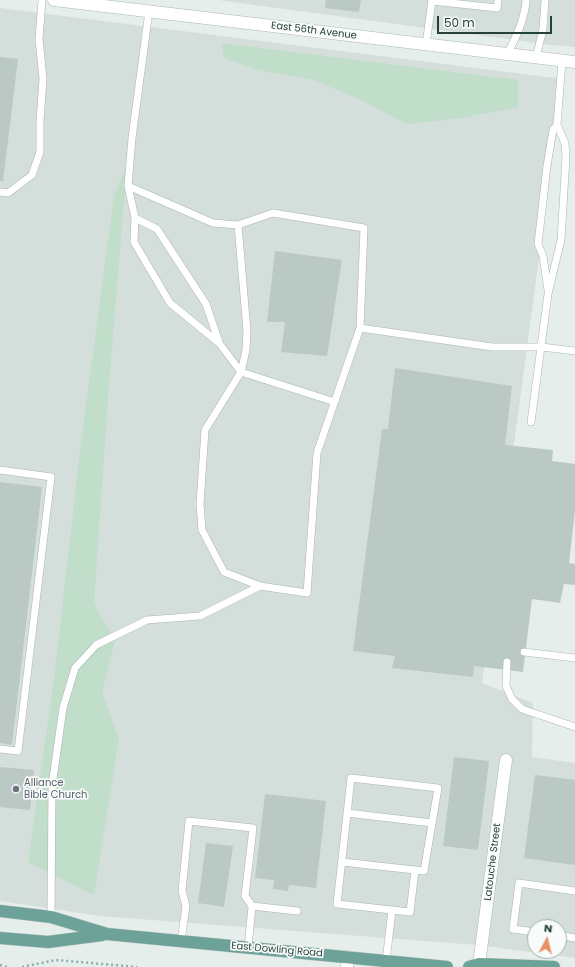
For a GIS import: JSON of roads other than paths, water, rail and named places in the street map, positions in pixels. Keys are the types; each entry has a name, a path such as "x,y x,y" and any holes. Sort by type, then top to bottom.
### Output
{"main road":[{"name":"East Dowling Road","path":"0,911 51,917 107,934 248,948 348,962 386,961 447,967"},
{"name":"East Dowling Road","path":"0,938 48,942 107,934"},
{"path":"474,966 554,967"}],"street":[{"name":"East 56th Avenue","path":"54,0 575,62"},
{"name":"Latouche Street","path":"474,966 506,760"}],"lane":[{"path":"0,192 8,193 32,175 40,152 40,121 43,79 39,39 42,0"},
{"path":"426,45 432,0 497,8 498,0"},
{"path":"507,54 515,40 526,8 526,0"},
{"path":"536,58 543,29 545,0"},
{"path":"149,11 132,138 128,186 135,218 134,242 170,303 219,343 241,372 335,402"},
{"path":"531,422 548,294 561,240 566,157 565,143 557,125 562,61"},
{"path":"548,294 543,256 538,244 547,166 553,130 557,125"},
{"path":"128,186 213,223 238,225 273,213 364,228 360,328 317,453 307,593 260,586 224,572 202,530 200,504 205,430 241,372 246,350 247,331 238,225"},
{"path":"135,218 157,229 206,304 219,343"},
{"path":"360,328 492,347 542,347 575,351"},
{"path":"0,470 51,477 18,752 0,749"},
{"path":"51,917 52,786 63,708 75,668 96,646 147,620 200,616 260,586"},
{"path":"524,652 575,658"},
{"path":"507,662 506,686 512,699 522,709 575,727"},
{"path":"342,862 415,870 424,871 438,788 352,778 348,813 342,862 337,904 410,912 415,870"},
{"path":"348,813 432,823"},
{"path":"181,941 186,906 182,891 189,821 253,828 245,896 252,906 248,948"},
{"path":"527,931 513,929 519,883 575,891"},
{"path":"252,906 297,912"},
{"path":"386,961 392,910"}],"place":[{"name":"Alliance Bible Church","path":"16,789"}]}
